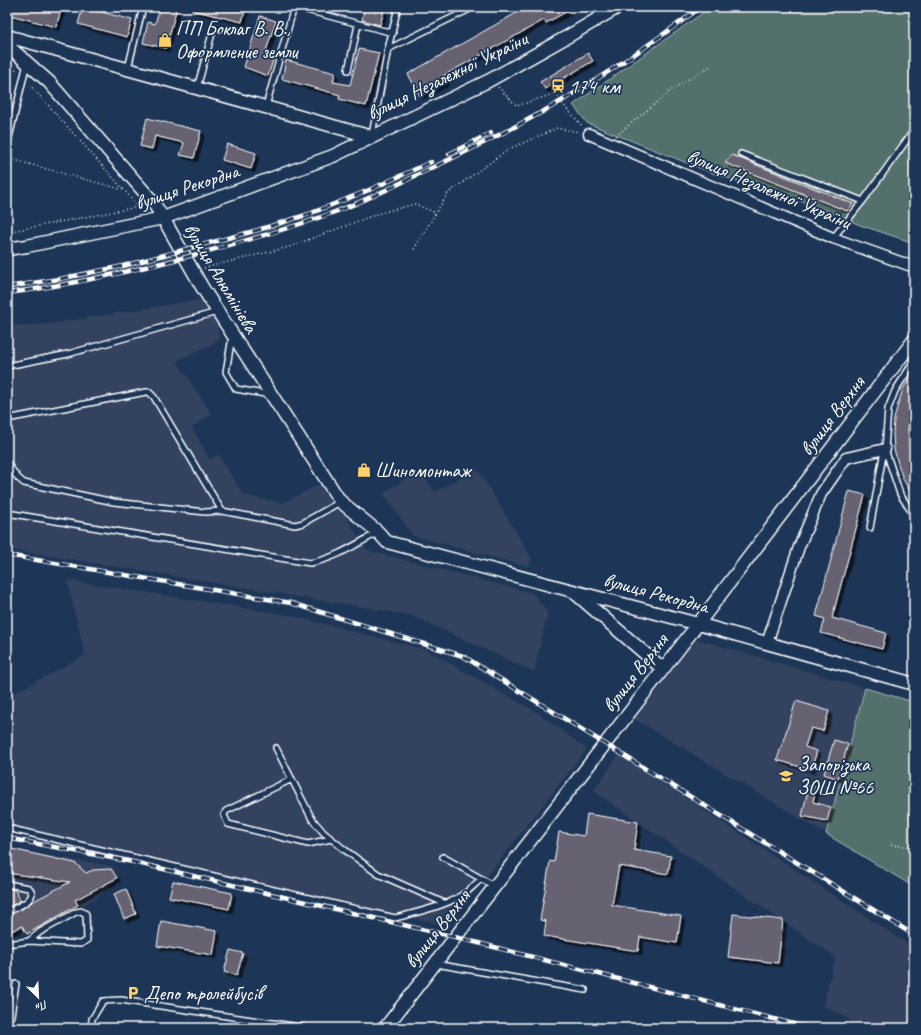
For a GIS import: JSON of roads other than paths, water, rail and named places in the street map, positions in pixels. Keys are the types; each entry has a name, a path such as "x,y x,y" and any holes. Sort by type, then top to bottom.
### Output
{"street":[{"name":"вулиця Незалежної України","path":"7,36 372,137 490,80 613,8"},
{"name":"вулиця Алюмінієва","path":"7,45 49,82 153,202 232,334 340,501 378,532 387,542"},
{"name":"вулиця Незалежної України","path":"589,134 833,238 914,267"},
{"name":"вулиця Рекордна","path":"7,249 163,218 333,156 372,137"},
{"name":"вулиця Верхня","path":"384,1028 698,624 914,340"},
{"path":"767,643 799,547 821,494 846,458 884,449"},
{"name":"вулиця Рекордна","path":"387,542 698,624 914,684"},
{"path":"572,591 663,669"}],"lane":[{"path":"127,69 142,7"},
{"path":"265,107 294,7 393,33"},
{"path":"372,137 388,49 398,7"},
{"path":"388,49 474,7"},
{"path":"348,70 358,25"},
{"path":"197,88 213,30"},
{"path":"7,146 27,62"},
{"path":"833,238 914,130"},
{"path":"741,154 862,201"},
{"path":"7,366 68,354 218,311"},
{"path":"232,334 226,372 236,389 272,395"},
{"path":"870,528 884,449 888,409 895,391 914,361"},
{"path":"7,420 149,392 154,397 222,511"},
{"path":"884,449 900,494 914,516"},
{"path":"7,463 18,478 24,483 114,502 205,512 222,511 295,525 303,523 340,501"},
{"path":"7,513 310,563 321,561 338,554 378,532"},
{"path":"276,748 312,819 324,833 378,874 444,903"},
{"path":"292,779 226,811 224,815 228,824 308,844 331,839"},
{"path":"7,828 395,918 422,911 462,896 481,879"},
{"path":"443,857 494,886"},
{"path":"7,884 29,888 32,893 31,898 28,901 7,912"},
{"path":"7,944 29,941 84,943 87,940 88,935 86,914 81,911 76,912 40,932 29,941"},
{"path":"434,964 585,990"},
{"path":"9,1028 16,984"},
{"path":"91,1028 92,1019 103,1001 121,1000 306,1028"}],"railway":[{"path":"7,293 81,281 177,259 283,230 354,204 387,190 472,149 558,103 631,57 701,7"},
{"path":"449,154 491,133"},
{"path":"7,287 59,279 123,266 258,230 309,214 369,190 431,162"},
{"path":"7,555 291,603 463,656 914,935"},
{"path":"7,838 133,862 455,937 809,1028"}],"place":[{"name":"ПП Боклаг В. В., Оформление земли","path":"165,40"},
{"name":"174 км","path":"558,86"},
{"name":"Шиномонтаж","path":"364,470"},
{"name":"Запорізька ЗОШ №66","path":"786,776"},
{"name":"Депо тролейбусів","path":"133,993"}]}
